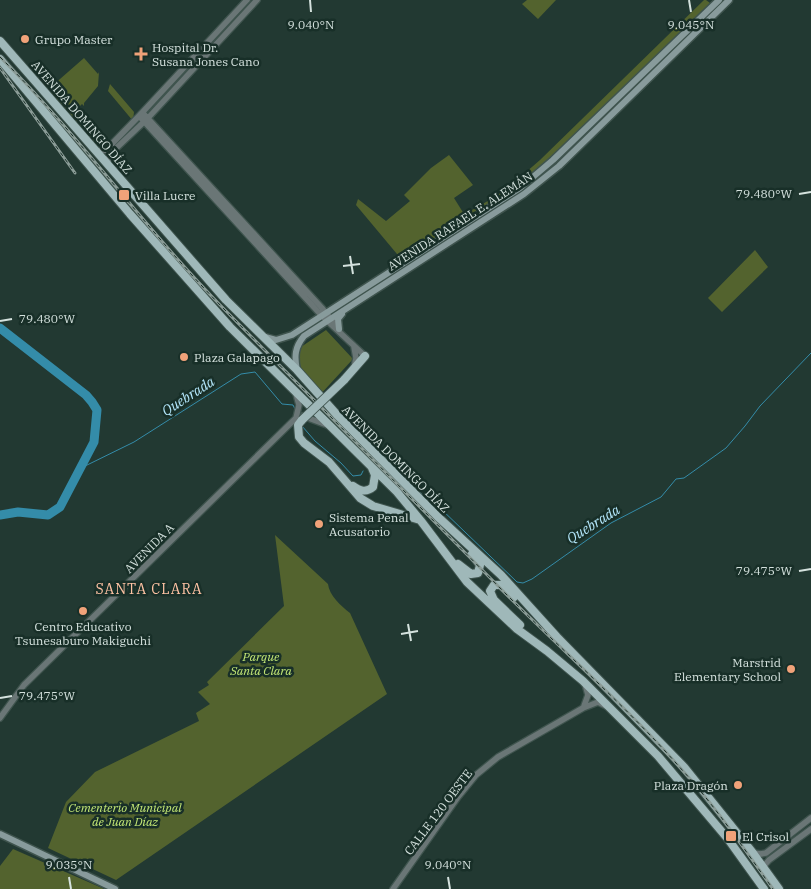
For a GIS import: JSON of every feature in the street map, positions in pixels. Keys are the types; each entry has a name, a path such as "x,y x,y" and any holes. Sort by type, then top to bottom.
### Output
{"main road":[{"name":"AVENIDA RAFAEL E. ALEMÁN","path":"261,336 268,339 284,338 520,188 538,174 719,0"},
{"name":"AVENIDA RAFAEL E. ALEMÁN","path":"296,370 296,349 304,336 344,312 524,194 542,180 729,0"},
{"name":"AVENIDA DOMINGO DÍAZ","path":"0,41 226,300 438,517 501,575 562,643 684,767 753,853 779,889"},
{"name":"AVENIDA DOMINGO DÍAZ","path":"0,59 179,271 230,327 372,466 427,528 467,582 495,610 584,681 658,756 728,839 764,889"},
{"path":"340,331 338,319 344,312"},
{"path":"365,356 344,380 299,419 298,436 304,443 329,462 360,498 372,506 421,521"},
{"path":"344,478 358,490 368,491 375,482 372,466"},
{"path":"427,528 466,572 471,574 478,573 480,565 477,559 438,517"},
{"path":"529,638 522,627 494,600 491,596 491,588 494,585 501,585 520,603 538,615"},
{"path":"0,834 115,889"}],"street":[{"path":"95,149 98,151 106,150 247,0"},
{"path":"109,166 107,161 110,154 146,120 257,0"},
{"path":"141,114 330,320 337,332 340,331 365,356"},
{"path":"353,346 356,358 354,369"},
{"path":"295,392 299,405 299,419 304,416 333,428"},
{"name":"AVENIDA A","path":"0,718 24,685 299,419"},
{"path":"583,708 588,695 584,681"},
{"name":"CALLE 120 OESTE","path":"393,889 458,797 476,775 498,757 583,708 598,702 614,712"},
{"path":"763,867 811,818"},
{"path":"753,853 766,853 811,828"}],"green space":[{"path":"527,0 556,0 538,19 522,4"},
{"path":"704,0 710,3 555,155 517,188 402,260 356,205 358,199 386,221 410,201 404,195 431,168 449,155 473,185 454,198 464,214 484,203 540,160"},
{"path":"84,58 98,74 99,72 98,86 84,103 84,106 82,104 74,112 100,142 104,140 107,144 103,147 98,145 51,92 52,86"},
{"path":"110,84 134,112 133,121 108,91"},
{"path":"755,250 768,267 722,312 708,298"},
{"path":"326,330 353,359 319,396 301,374 298,349"},
{"name":"Cementerio Municipal de Juan Díaz","path":"275,535 328,584 339,604 350,613 387,694 116,880 48,848 66,802 95,772 199,721 196,713 210,704 198,692 209,685 207,682 284,606"},
{"path":"13,849 104,889 0,889 0,866"}],"waterway":[{"path":"0,328 86,395 97,410 94,442 60,507 48,515 18,512 0,515"},
{"name":"Quebrada","path":"393,467 414,488 439,507 517,582 523,583 532,579 611,523 661,497 676,479 684,478 726,448 760,406 811,353"},
{"name":"Quebrada","path":"81,468 134,442 241,374 255,372 282,404 293,405 295,409"},
{"name":"Quebrada","path":"302,426 315,441 353,476 361,475 363,471"}],"railway":[{"path":"0,57 58,118 167,247 224,309 509,597 620,704 662,748 707,799 773,889"},
{"path":"0,68 75,173"}],"place":[{"name":"Grupo Master","path":"25,39"},
{"name":"Hospital Dr. Susana Jones Cano","path":"141,54"},
{"name":"Villa Lucre","path":"124,195"},
{"name":"Plaza Galapago","path":"184,357"},
{"name":"Sistema Penal Acusatorio","path":"319,524"},
{"name":"Centro Educativo Tsunesaburo Makiguchi","path":"83,611"},
{"name":"Marstrid Elementary School","path":"791,669"},
{"name":"Plaza Dragón","path":"738,785"},
{"name":"El Crisol","path":"731,836"}],"district":[{"name":"SANTA CLARA","path":"149,589"}],"park label":[{"name":"Parque Santa Clara","path":"261,663"}]}
